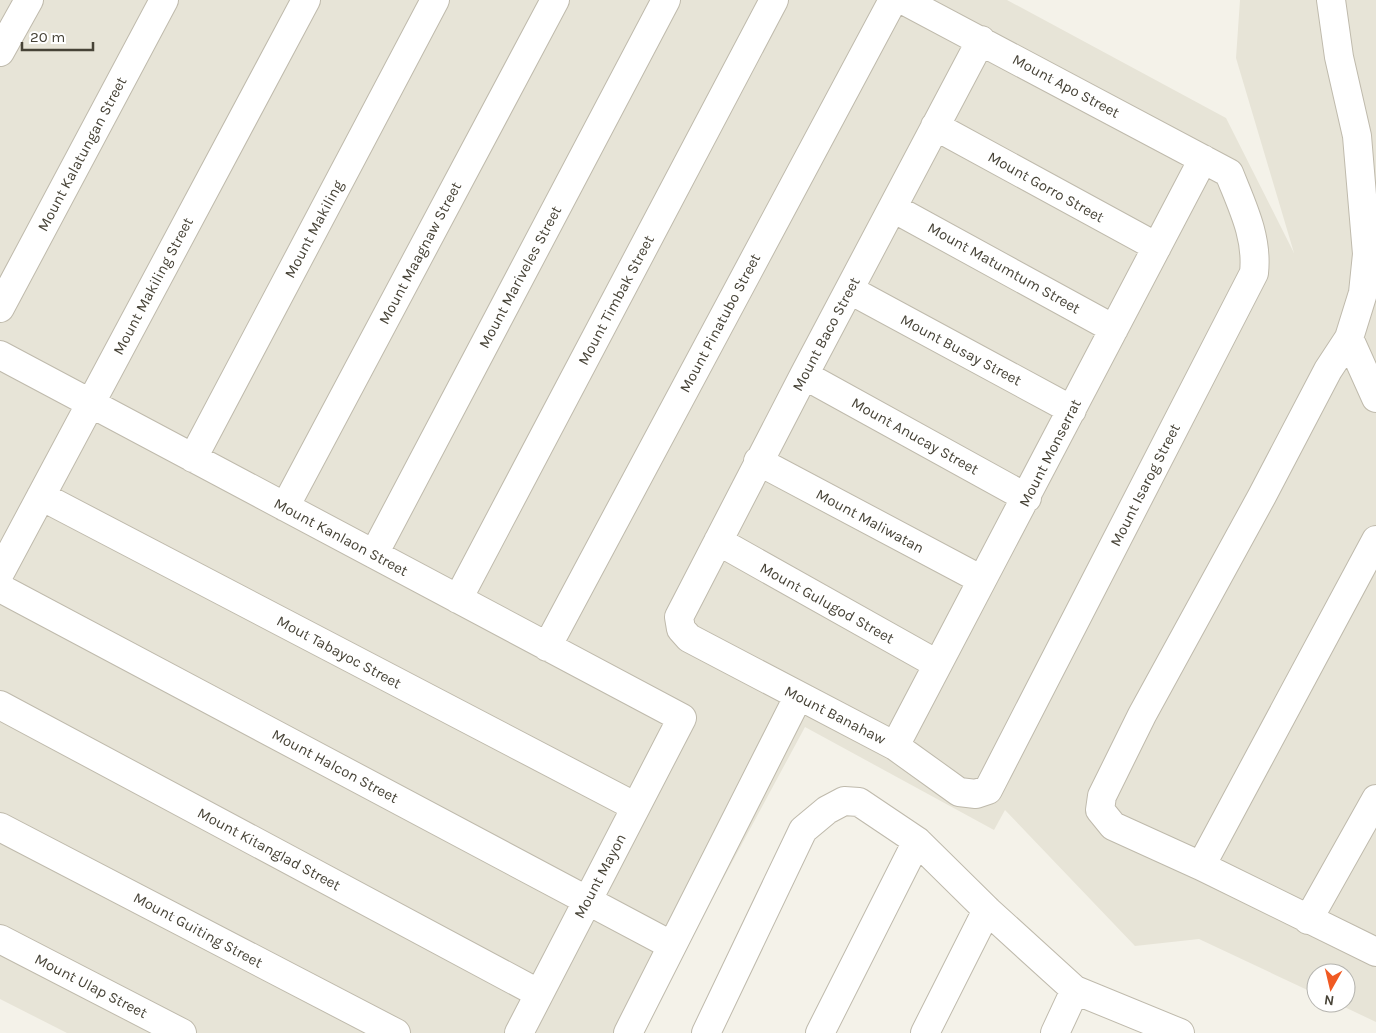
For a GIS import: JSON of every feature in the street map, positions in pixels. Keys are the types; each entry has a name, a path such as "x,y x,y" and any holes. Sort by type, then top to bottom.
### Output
{"street":[{"path":"0,52 29,0"},
{"name":"Mount Kalatungan Street","path":"0,308 164,0"},
{"name":"Mount Makiling Street","path":"0,573 306,0"},
{"name":"Mount Makiling","path":"193,458 435,0"},
{"name":"Mount Maagnaw Street","path":"285,507 554,0"},
{"name":"Mount Mariveles Street","path":"374,554 666,0"},
{"name":"Mount Timbak Street","path":"458,600 774,0"},
{"name":"Mount Pinatubo Street","path":"547,646 893,0"},
{"name":"Mount Apo Street","path":"903,0 1229,173"},
{"path":"1331,0 1339,57 1366,138 1367,254 1363,293 1349,338 1328,370 1262,496 1142,715 1102,796 1100,810 1113,826 1201,866 1376,952"},
{"name":"Mount Baco Street","path":"681,629 679,617 758,461 981,40"},
{"name":"Mount Gorro Street","path":"935,126 1157,248"},
{"name":"Mount Monserrat","path":"895,746 1027,498 1203,159"},
{"name":"Mount Isarog Street","path":"988,790 1254,273 1256,256 1254,237 1229,173"},
{"name":"Mount Matumtum Street","path":"893,208 1114,329"},
{"name":"Mount Busay Street","path":"850,290 1072,410"},
{"path":"1349,338 1376,398"},
{"name":"Mount Kanlaon Street","path":"0,355 682,718"},
{"name":"Mount Anucay Street","path":"804,375 1027,498"},
{"name":"Mount Maliwatan","path":"758,461 982,580"},
{"name":"Mout Tabayoc Street","path":"41,496 636,807"},
{"path":"1201,866 1376,540"},
{"name":"Mount Gulugod Street","path":"718,541 937,664"},
{"name":"Mount Halcon Street","path":"0,588 671,945"},
{"name":"Mount Banahaw","path":"681,629 689,638 798,697 895,746 960,792 976,794 988,790"},
{"path":"628,1033 798,697"},
{"name":"Mount Kitanglad Street","path":"0,705 538,993"},
{"name":"Mount Mayon","path":"519,1033 538,993 682,718"},
{"path":"1308,920 1376,799"},
{"path":"706,1033 803,830 827,810 844,801 859,802 917,841 987,910 1075,990 1180,1033"},
{"name":"Mount Guiting Street","path":"0,827 396,1033"},
{"path":"820,1033 917,841"},
{"path":"925,1033 987,910"},
{"name":"Mount Ulap Street","path":"0,939 182,1033"},
{"path":"1055,1033 1075,990"}],"shaded area":[{"path":"0,0 1007,0 1226,118 1294,253 1236,58 1240,0 1376,0 1376,1022 1356,1012 1356,963 1306,963 1306,989 1199,939 1135,946 1005,810 994,830 805,727 640,1033 67,1033 0,999"}]}
